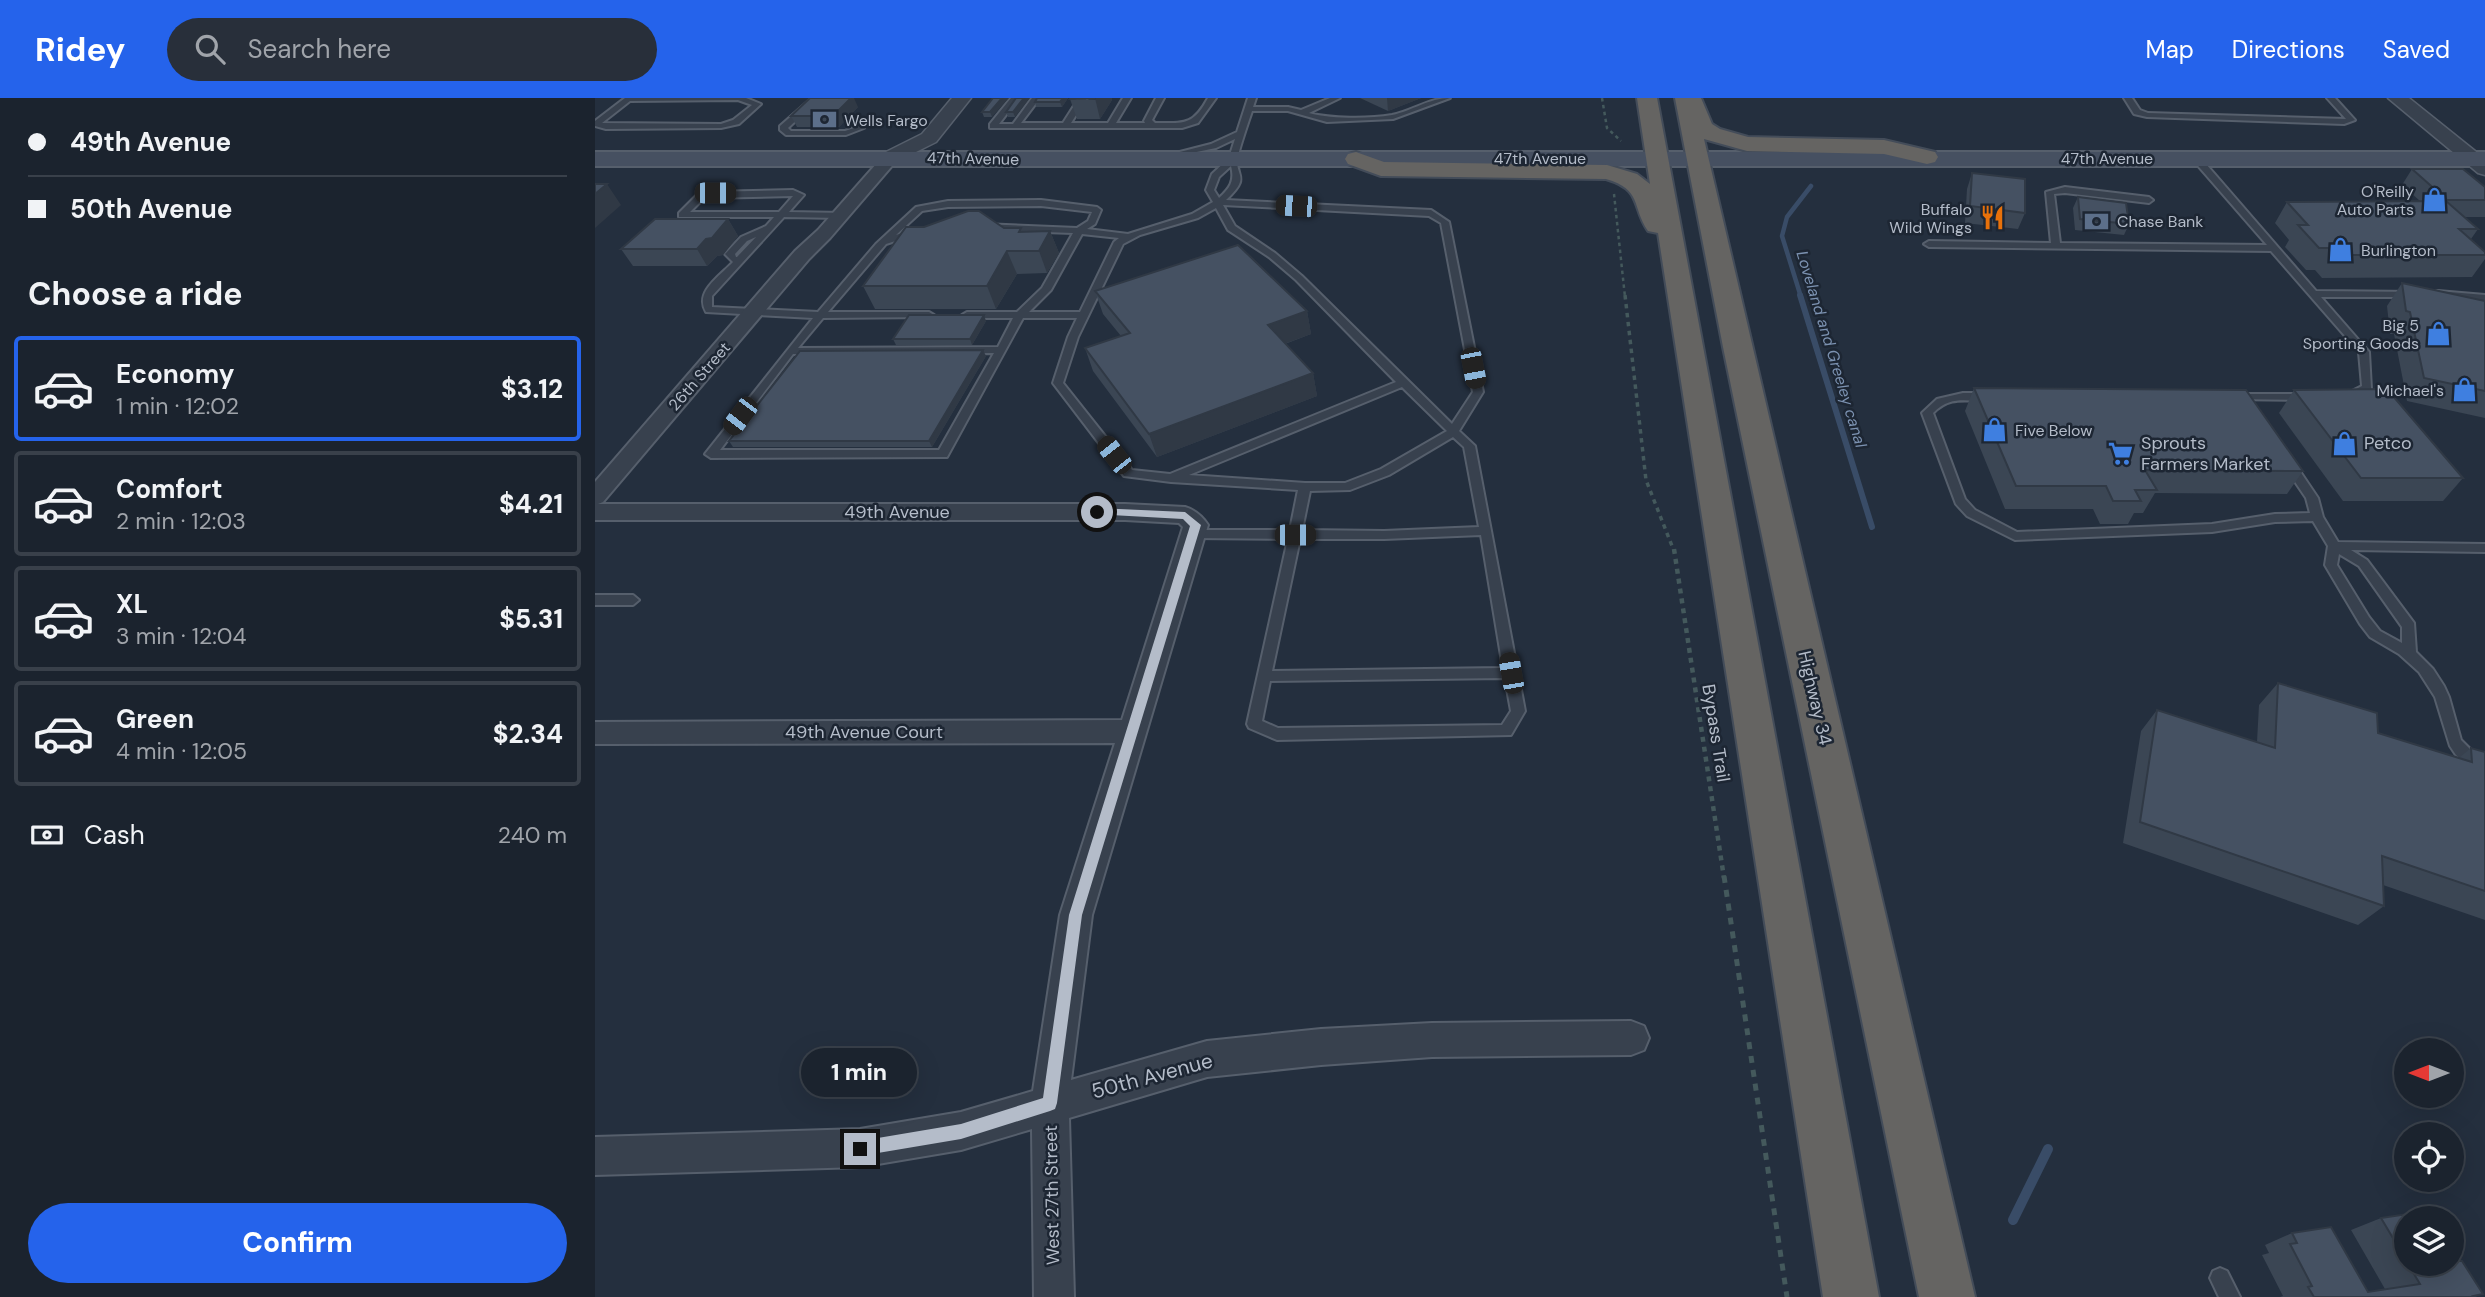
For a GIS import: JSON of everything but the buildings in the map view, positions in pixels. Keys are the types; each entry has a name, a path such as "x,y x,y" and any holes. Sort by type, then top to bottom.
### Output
{"highway":[{"name":"Highway 34","path":"1647,98 1676,158 1947,1297"},
{"name":"Highway 34","path":"1685,98 1676,158 1684,325 1851,1297"},
{"path":"1691,98 1703,127 1712,134 1731,141 1747,144 1884,147 1927,157"},
{"path":"1356,159 1381,169 1594,170 1626,176 1646,192 1651,202 1684,325"}],"main road":[{"name":"47th Avenue","path":"595,159 884,164 1149,159 1927,157 2481,162"}],"street":[{"path":"884,164 937,98"},
{"path":"884,164 929,138 962,98"},
{"path":"2397,98 2481,162"},
{"name":"26th Street","path":"595,497 802,255 841,215 884,164"},
{"name":"49th Avenue","path":"595,512 1125,512 1185,516 1194,530"},
{"name":"West 27th Street","path":"1054,1297 1050,1103 1076,915 1194,530"},
{"name":"49th Avenue Court","path":"595,733 1133,731"},
{"name":"50th Avenue","path":"595,1156 860,1149 961,1131 1207,1059 1321,1047 1432,1040 1631,1038"}],"lane":[{"path":"628,98 739,98 757,100 757,104 736,122 721,126 606,127 596,124 628,98"},
{"path":"816,98 783,128 789,133 846,133 860,128"},
{"path":"1015,98 993,126 1197,123 1203,118 1212,98"},
{"path":"1015,126 1036,98"},
{"path":"1065,126 1083,98"},
{"path":"1110,126 1127,98"},
{"path":"1151,123 1160,98"},
{"path":"1151,123 1159,117 1168,98"},
{"path":"1218,204 1242,202 1431,213 1445,222 1478,392 1453,432 1385,472 1346,487 1304,488 1128,473 1058,383 1073,337 1119,242 1195,216 1218,204 1234,189 1238,176 1234,159 1252,98"},
{"path":"1302,113 1321,101 1336,98"},
{"path":"1248,109 1288,109 1327,120 1393,117 1446,98"},
{"path":"2128,98 2137,112 2147,115 2344,122 2351,120 2331,98"},
{"path":"1149,159 1204,149 1240,134"},
{"path":"2196,158 2364,352 2367,387 2352,397 2338,397"},
{"path":"1234,159 1215,176 1210,190 1231,228 1299,278 1469,446 1518,711 1506,731 1277,734 1254,724 1304,488"},
{"path":"2056,245 2050,192 2064,190 2150,200"},
{"path":"841,215 783,215 682,215 700,197 715,193 800,195 783,215 707,295 706,304 709,310 819,315 939,315"},
{"path":"1041,203 1097,210 1092,222 1079,231 1046,289 1020,315 943,454 711,454 819,315 884,242 919,209 948,204 1041,203"},
{"path":"971,227 1008,226 1130,237"},
{"path":"884,242 923,229"},
{"path":"1929,244 2273,247"},
{"path":"1245,249 1257,245"},
{"path":"1093,297 1106,293"},
{"path":"2313,294 2452,294 2485,298"},
{"path":"952,315 1084,315"},
{"path":"790,351 1001,350"},
{"path":"1171,478 1403,383"},
{"path":"1997,396 1951,396 1936,402 1927,412 1960,501 1971,513 2015,536 2212,528 2275,518 2317,517"},
{"path":"2215,397 2324,397"},
{"path":"2242,397 2254,414"},
{"path":"2276,445 2312,498 2317,517 2334,546 2363,562 2409,626 2409,653"},
{"path":"1194,530 1295,535 1486,531"},
{"path":"2334,546 2485,548"},
{"path":"2334,546 2331,565 2374,633 2409,653 2439,688 2449,732 2457,747 2478,763 2485,765"},
{"path":"595,600 633,600"},
{"path":"1265,676 1511,673"},
{"path":"2220,1278 2230,1297"}],"path":[{"name":"Bypass Trail","path":"1613,186 1646,480 1674,548 1787,1297"}],"waterway":[{"name":"Loveland and Greeley canal","path":"1801,297 1782,236 1787,217 1811,186"},
{"name":"Loveland and Greeley canal","path":"1800,295 1872,527"},
{"name":"Loveland and Greeley canal","path":"2013,1220 2048,1149"}],"place":[{"name":"Wells Fargo","path":"824,120"},
{"name":"O'Reilly Auto Parts","path":"2434,200"},
{"name":"Buffalo Wild Wings","path":"1992,218"},
{"name":"Chase Bank","path":"2097,221"},
{"name":"Burlington","path":"2341,250"},
{"name":"Big 5 Sporting Goods","path":"2439,334"},
{"name":"Michael's","path":"2464,390"},
{"name":"Five Below","path":"1995,430"},
{"name":"Petco","path":"2344,443"},
{"name":"Sprouts Farmers Market","path":"2121,453"}],"route":[{"path":"860,1149 961,1131 1050,1103 1076,915 1196,525 1185,516 1097,512"}]}
